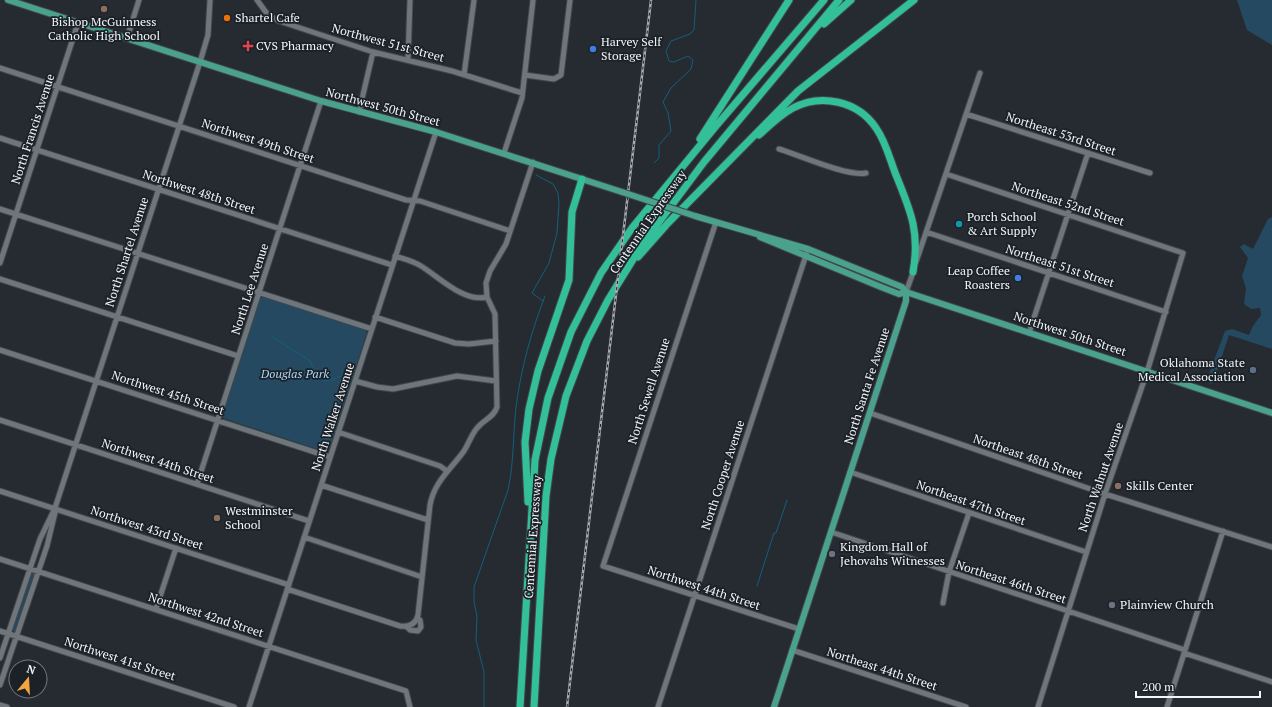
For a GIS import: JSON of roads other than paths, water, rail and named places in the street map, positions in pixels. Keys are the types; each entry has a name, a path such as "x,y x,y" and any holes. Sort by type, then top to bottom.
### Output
{"highway":[{"path":"683,165 790,0"},
{"path":"789,40 817,0"},
{"path":"789,40 824,0"},
{"path":"807,39 839,0"},
{"path":"807,39 851,0"},
{"path":"622,276 668,223 798,90 914,0"},
{"name":"Centennial Expressway","path":"534,707 546,496 553,447 560,414 578,360 595,323 642,245 704,162 807,39"},
{"name":"Centennial Expressway","path":"520,707 532,491 539,438 548,398 562,352 577,318 608,262 632,228 683,165 789,40"},
{"path":"717,172 776,120 798,106 812,101 827,100 841,103 853,108 869,119 879,133 911,213 916,242 913,272"},
{"path":"530,548 525,442 528,416 538,371 569,280 572,212 582,178"}],"main road":[{"name":"Northwest 50th Street","path":"8,0 321,101 436,132 533,162 695,216 754,234 772,237 808,249 902,287 906,292"},
{"name":"Northwest 50th Street","path":"754,234 770,243 897,293 906,292 1272,412"},
{"name":"North Santa Fe Avenue","path":"774,707 906,301 906,292"}],"street":[{"path":"127,38 139,0"},
{"name":"North Shartel Avenue","path":"0,685 49,539 55,508 200,62 208,35 210,0"},
{"name":"Northwest 51st Street","path":"257,0 264,11 274,19 373,52 464,75 522,93"},
{"path":"408,60 410,0"},
{"path":"464,75 474,0"},
{"path":"504,153 522,93 533,0"},
{"path":"525,75 554,79 561,75 570,0"},
{"name":"North Francis Avenue","path":"0,264 78,23"},
{"path":"359,112 373,52"},
{"name":"Northwest 49th Street","path":"0,68 406,200 414,201 510,231"},
{"name":"North Santa Fe Avenue","path":"906,292 980,73"},
{"name":"North Lee Avenue","path":"197,484 321,101"},
{"name":"Northeast 53rd Street","path":"966,114 1150,173"},
{"name":"North Walker Avenue","path":"249,707 436,132"},
{"name":"Northwest 48th Street","path":"0,138 392,265"},
{"path":"779,149 839,169 859,174 866,173"},
{"path":"1029,333 1088,153"},
{"path":"407,626 414,622 417,618 428,520 434,492 476,430 496,410 495,314 487,297 486,287 488,275 502,253 533,162"},
{"name":"Northeast 52nd Street","path":"946,174 1183,253"},
{"path":"0,209 372,329"},
{"name":"North Sewell Avenue","path":"603,566 716,222"},
{"name":"Northeast 51st Street","path":"926,232 1166,312"},
{"name":"North Cooper Avenue","path":"658,707 808,249"},
{"name":"North Walnut Avenue","path":"1038,707 1086,552 1147,372 1183,253"},
{"path":"395,256 420,266 465,294 477,298 487,297"},
{"path":"0,279 238,356"},
{"path":"375,317 455,343 465,344 496,342"},
{"name":"Northwest 45th Street","path":"0,350 330,457"},
{"path":"355,381 376,387 393,389 405,388 457,376 496,381"},
{"name":"Northeast 48th Street","path":"870,413 1105,494 1272,547"},
{"name":"Northwest 44th Street","path":"0,420 309,521"},
{"path":"338,432 440,466 447,471"},
{"name":"Northeast 47th Street","path":"850,472 1086,552"},
{"path":"321,485 428,520"},
{"name":"Northwest 43rd Street","path":"0,490 176,548 400,626 407,626 410,630 418,631 421,627 420,620 417,618"},
{"name":"North Shartel Avenue","path":"0,658 40,539 55,508"},
{"path":"943,603 949,572 969,513"},
{"path":"1167,707 1223,531"},
{"name":"Northeast 46th Street","path":"831,532 1068,611 1272,682"},
{"path":"304,537 422,577"},
{"path":"156,609 176,548"},
{"name":"Northwest 42nd Street","path":"0,558 406,691 410,707"},
{"name":"Northwest 44th Street","path":"603,566 799,629"},
{"name":"Northwest 41st Street","path":"0,631 234,707"},
{"name":"Northeast 44th Street","path":"792,650 966,707"},
{"path":"0,705 7,707"}],"waterway":[{"path":"654,163 659,158 659,145 671,131 668,113 663,102 671,88 691,69 693,60 688,56 674,62 669,61 666,51 671,41 690,34 694,30 696,0"},
{"path":"536,175 553,184 558,193 559,203 557,233 549,263 532,293 543,301"},
{"path":"484,707 484,672 476,640 477,616 474,602 474,587 508,490 516,407 521,379 535,323 545,296"},
{"path":"271,336 310,361 317,378 325,381 336,378"},
{"path":"341,372 354,377"},
{"path":"338,377 346,375"},
{"path":"757,586 774,533 776,533 787,500"}],"railway":[{"path":"567,707 651,0"}],"place":[{"name":"Bishop McGuinness Catholic High School","path":"104,9"},
{"name":"Shartel Cafe","path":"227,18"},
{"name":"CVS Pharmacy","path":"248,46"},
{"name":"Harvey Self Storage","path":"593,49"},
{"name":"Porch School & Art Supply","path":"959,224"},
{"name":"Leap Coffee Roasters","path":"1018,278"},
{"name":"Oklahoma State Medical Association","path":"1253,370"},
{"name":"Skills Center","path":"1118,486"},
{"name":"Westminster School","path":"217,518"},
{"name":"Kingdom Hall of Jehovahs Witnesses","path":"832,554"},
{"name":"Plainview Church","path":"1112,605"}],"park label":[{"name":"Douglas Park","path":"295,374"}]}
